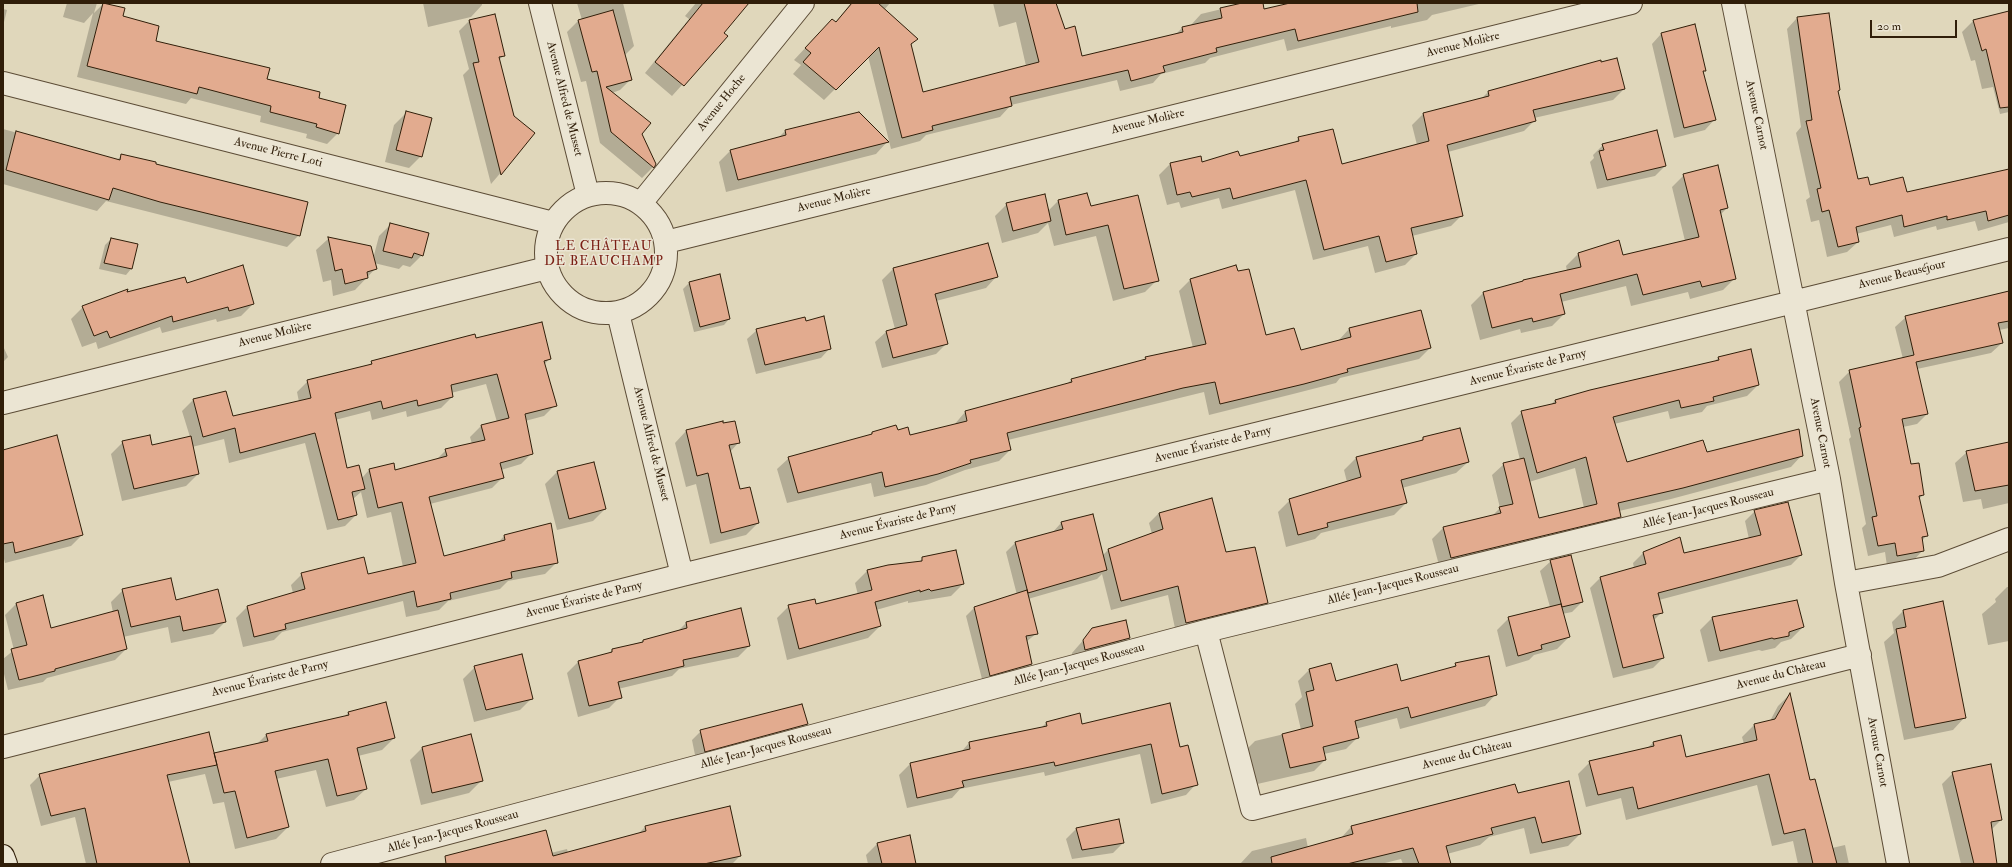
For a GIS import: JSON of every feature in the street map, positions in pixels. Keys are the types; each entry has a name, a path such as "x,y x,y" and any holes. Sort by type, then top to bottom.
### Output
{"street":[{"name":"Avenue Alfred de Musset","path":"540,3 588,195"},
{"name":"Avenue Hoche","path":"641,203 803,3"},
{"name":"Avenue Molière","path":"666,242 1631,3"},
{"name":"Avenue Carnot","path":"1733,3 1795,302 1829,479 1846,583 1898,864"},
{"name":"Avenue Pierre Loti","path":"3,83 553,223"},
{"path":"606,192 624,195 641,203 652,214 661,227 666,242 666,260 663,272 651,294 636,306 618,313 600,314 582,309 566,299 554,285 547,268 545,253 547,237 553,223 562,211 574,201 588,195 606,192"},
{"name":"Avenue Beauséjour","path":"1795,302 2009,249"},
{"name":"Avenue Molière","path":"3,403 547,268"},
{"name":"Avenue Évariste de Parny","path":"3,747 682,575 1795,302"},
{"name":"Avenue Alfred de Musset","path":"618,313 682,575"},
{"name":"Allée Jean-Jacques Rousseau","path":"332,864 1206,631 1829,479"},
{"path":"1846,583 1938,566 2009,539"},
{"name":"Avenue du Château","path":"1206,631 1252,809 1860,655"},
{"path":"3,856 6,864"}],"building":[{"path":"103,3 125,8 123,16 159,26 156,41 270,68 267,79 320,92 319,98 346,105 339,134 316,127 317,124 270,112 271,106 199,87 197,94 87,66"},
{"path":"703,3 749,3 724,33 728,36 684,86 655,62"},
{"path":"852,3 878,3 918,39 911,44 923,92 1039,62 1024,3 1056,3 1065,29 1075,26 1082,56 1183,32 1182,27 1222,18 1220,8 1242,3 1263,3 1264,9 1290,3 1417,3 1418,12 1298,41 1295,29 1216,48 1217,52 1163,66 1165,72 1131,81 1128,70 1010,97 1012,106 932,126 933,130 902,138 879,47 836,90 803,62 811,53 805,48 832,19 836,22"},
{"path":"613,10 632,80 606,87 651,123 642,134 656,164 654,168 611,132 597,71 592,72 578,20"},
{"path":"2009,11 2009,107 2000,108 1986,49 1982,51 1973,20"},
{"path":"1829,13 1840,90 1838,91 1858,179 1868,177 1870,185 1903,177 1907,192 2009,169 2009,215 1988,221 1986,211 1947,220 1947,216 1904,227 1902,215 1856,227 1859,242 1838,247 1829,210 1822,212 1817,189 1821,188 1806,121 1812,120 1797,17"},
{"path":"495,14 505,56 499,57 514,116 535,133 501,175 473,63 479,62 469,20"},
{"path":"1695,24 1706,71 1703,71 1716,120 1684,128 1661,33"},
{"path":"1617,58 1625,89 1533,110 1536,121 1447,145 1463,216 1411,228 1417,254 1386,262 1379,236 1324,250 1306,180 1233,199 1230,188 1192,197 1190,192 1177,195 1170,163 1201,156 1202,162 1238,151 1240,156 1299,141 1298,137 1333,129 1342,164 1429,141 1423,113 1489,96 1488,91 1601,60 1601,62"},
{"path":"406,111 432,118 422,157 396,150"},
{"path":"859,112 889,142 738,180 730,150 786,135 785,130"},
{"path":"1657,130 1666,166 1607,180 1599,151 1604,150 1602,144"},
{"path":"16,131 120,160 121,154 308,202 300,236 160,202 113,188 109,200 6,170"},
{"path":"1718,165 1728,208 1720,210 1736,279 1702,287 1700,281 1643,295 1637,274 1560,294 1565,314 1533,322 1532,318 1492,328 1483,292 1523,280 1581,267 1578,253 1619,240 1623,255 1699,237 1683,174"},
{"path":"1087,193 1091,206 1138,195 1159,281 1124,289 1108,225 1066,235 1058,200"},
{"path":"1045,194 1051,221 1013,231 1006,203"},
{"path":"390,223 429,233 423,256 414,253 412,258 383,251"},
{"path":"328,237 371,246 377,269 367,272 368,278 345,284 342,269 335,271"},
{"path":"111,238 138,244 132,269 104,263"},
{"path":"988,243 998,277 935,294 948,344 893,358 886,331 907,325 893,268"},
{"path":"243,265 254,304 229,311 228,307 173,322 172,316 110,338 107,331 94,336 82,306 128,289 127,292 185,277 187,283"},
{"path":"1236,265 1238,271 1249,269 1266,335 1294,328 1301,350 1351,337 1349,328 1421,310 1431,348 1347,369 1348,372 1304,384 1220,404 1215,382 1183,388 1007,433 1011,450 970,460 971,463 938,474 885,487 882,472 798,493 788,457 872,434 872,432 896,425 898,430 908,427 910,435 967,421 965,411 1072,382 1071,379 1146,359 1145,357 1206,344 1190,279"},
{"path":"720,274 730,319 700,327 689,282"},
{"path":"2009,291 2009,321 1998,323 2003,343 1916,362 1928,414 1902,419 1911,464 1919,463 1924,495 1919,496 1928,536 1922,537 1924,551 1897,556 1895,543 1878,546 1872,517 1877,516 1849,370 1914,355 1905,316"},
{"path":"824,316 831,349 765,365 756,329 805,317 806,321"},
{"path":"542,322 551,359 544,361 557,406 525,414 533,454 500,463 504,478 429,497 444,556 505,540 504,535 551,523 558,563 511,572 512,578 450,593 451,599 417,607 414,591 285,624 286,629 254,637 247,606 305,589 301,573 364,557 368,574 416,563 402,502 378,508 369,469 394,463 395,470 447,456 445,449 485,440 481,425 509,418 497,374 451,385 453,397 418,406 417,400 383,409 381,401 335,413 347,468 359,465 365,489 352,492 357,515 338,520 315,433 240,453 235,428 203,437 193,399 226,391 233,416 311,398 307,380 372,364 371,361 475,334 476,338"},
{"path":"1751,349 1759,385 1713,397 1714,401 1681,408 1679,400 1613,417 1627,462 1703,440 1707,452 1799,429 1803,456 1683,488 1618,503 1621,517 1451,558 1443,527 1501,513 1499,507 1513,504 1503,463 1524,458 1539,518 1597,504 1586,457 1537,473 1521,411 1556,403 1555,400 1590,390 1719,360 1718,357"},
{"path":"723,421 723,423 735,421 740,443 729,445 740,489 750,487 759,523 721,533 708,473 697,476 686,430"},
{"path":"1460,428 1469,462 1401,480 1407,503 1327,523 1328,527 1298,535 1289,499 1361,477 1356,457 1423,440 1423,437"},
{"path":"57,435 83,535 15,553 13,542 3,544 3,450"},
{"path":"150,435 152,445 191,436 199,474 134,489 122,441"},
{"path":"2009,442 2009,485 1975,491 1966,451"},
{"path":"594,462 606,509 569,519 557,471"},
{"path":"1212,498 1226,552 1255,547 1268,603 1186,623 1178,586 1121,601 1108,549 1163,529 1159,513"},
{"path":"1788,502 1802,555 1658,593 1663,613 1653,615 1664,658 1623,668 1600,577 1646,564 1643,552 1680,537 1684,553 1761,535 1754,510"},
{"path":"1093,514 1107,570 1028,593 1015,542 1063,529 1061,522"},
{"path":"956,550 964,584 931,591 929,589 920,592 920,590 875,602 881,626 799,649 788,605 815,599 816,604 872,590 867,570 888,565 922,561 922,557"},
{"path":"1571,555 1583,602 1562,607 1550,560"},
{"path":"171,578 176,600 218,589 226,622 183,631 180,616 131,627 122,589"},
{"path":"1027,590 1038,634 1026,636 1032,664 990,676 974,607"},
{"path":"43,595 51,628 118,610 127,649 55,669 55,671 19,680 11,649 27,645 16,603"},
{"path":"1797,600 1804,627 1789,632 1789,636 1774,639 1772,638 1720,651 1712,617"},
{"path":"1943,601 1966,718 1915,728 1896,629 1906,627 1903,610"},
{"path":"1561,604 1570,637 1541,645 1542,649 1518,656 1508,617"},
{"path":"741,608 750,646 683,660 684,666 618,682 622,698 589,706 578,661 612,652 612,649 643,642 643,640 687,628 686,622"},
{"path":"1126,620 1130,638 1085,650 1083,640 1092,628"},
{"path":"522,654 533,699 486,710 474,666"},
{"path":"1489,656 1497,695 1411,718 1408,707 1355,721 1359,738 1323,747 1326,760 1290,768 1282,734 1313,726 1306,692 1314,690 1309,669 1331,663 1336,681 1397,664 1401,681 1456,666 1455,663"},
{"path":"1790,693 1810,780 1815,779 1837,864 1813,864 1805,829 1784,834 1769,774 1638,809 1633,787 1598,795 1589,761 1654,746 1653,742 1681,735 1686,757 1757,740 1754,724 1775,719"},
{"path":"386,702 395,738 357,748 367,789 337,796 328,759 275,771 289,827 247,838 235,791 224,793 214,753 268,741 266,734 349,715 348,712"},
{"path":"1170,703 1180,747 1188,745 1198,785 1162,794 1151,744 1055,766 1054,762 962,781 964,787 917,798 910,763 970,749 969,742 1047,726 1046,722 1080,713 1082,724"},
{"path":"802,704 808,724 705,752 700,730"},
{"path":"209,732 217,765 167,775 190,864 97,864 85,808 51,816 39,774"},
{"path":"471,734 483,781 432,793 422,747"},
{"path":"1991,764 2002,820 1991,822 1997,864 1974,864 1952,772"},
{"path":"1569,781 1581,834 1542,843 1535,817 1491,828 1493,834 1446,846 1451,864 1419,864 1413,848 1347,864 1272,864 1271,857 1353,834 1351,826 1515,784 1518,793"},
{"path":"730,806 741,856 704,864 446,864 445,856 546,830 553,856 646,831 645,826"},
{"path":"1119,819 1124,843 1082,850 1076,828"},
{"path":"910,835 916,864 882,864 877,843"}],"district":[{"name":"LE CHÂTEAU DE BEAUCHAMP","path":"604,254"}]}
